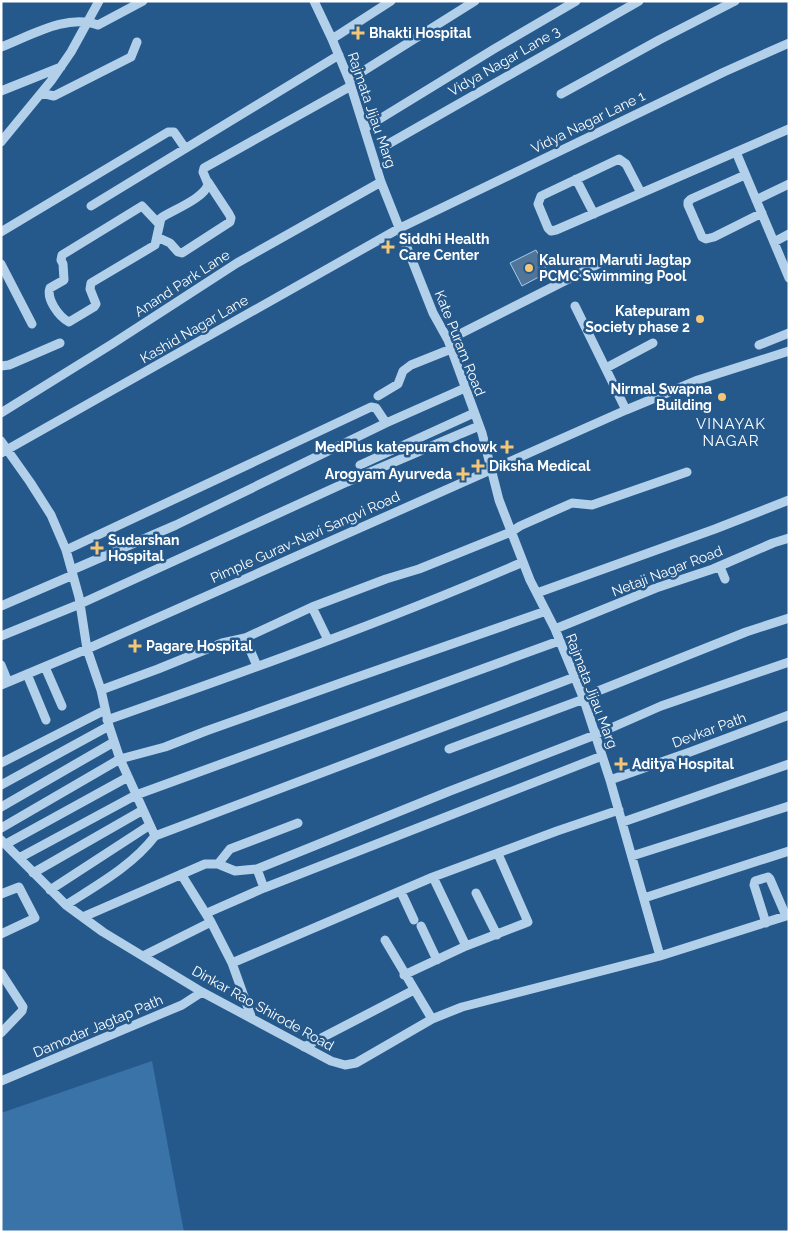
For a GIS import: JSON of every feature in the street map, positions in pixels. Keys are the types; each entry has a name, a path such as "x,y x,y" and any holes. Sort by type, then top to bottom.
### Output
{"street":[{"path":"1,142 61,67 99,1"},
{"path":"1,47 50,27 72,22 88,22 98,25 142,1"},
{"name":"Rajmata Jijau Marg","path":"314,1 350,83 381,182 400,228"},
{"path":"332,39 391,1"},
{"path":"157,238 170,243 178,252 182,253 230,222 231,218 208,182 204,168 350,83 475,1"},
{"path":"365,128 576,1"},
{"name":"Vidya Nagar Lane 3","path":"383,146 639,1"},
{"path":"561,94 735,1"},
{"path":"41,93 54,96 131,57 137,42"},
{"name":"Vidya Nagar Lane 1","path":"400,228 724,72 789,43"},
{"path":"91,206 339,55"},
{"path":"1,91 61,67"},
{"path":"640,193 626,164 619,159 541,196 538,199 538,204 545,224 551,231 556,230 789,129"},
{"path":"1,232 168,132 174,132 185,148"},
{"path":"736,152 789,278"},
{"path":"745,175 688,202 698,229 702,237 710,238 762,213"},
{"path":"576,179 594,214"},
{"path":"159,224 142,206 62,255 64,280 50,288 49,293 50,301 64,319 69,322 94,307 96,304 90,289 91,283 155,245 161,218 199,196 206,190 208,182"},
{"name":"Anand Park Lane","path":"1,413 237,263 381,182"},
{"path":"756,200 789,184"},
{"name":"Kate Puram Road","path":"400,228 433,313 449,344 479,426 492,470"},
{"name":"Kashid Nagar Lane","path":"4,451 196,345 400,228"},
{"path":"774,242 789,234"},
{"path":"378,396 398,384 403,370 411,365 608,259"},
{"path":"1,264 32,324"},
{"path":"575,306 626,410"},
{"path":"759,344 789,333"},
{"path":"1,366 9,365 60,343"},
{"path":"606,368 653,343"},
{"name":"Pimple Gurav-Navi Sangvi Road","path":"5,683 87,649 626,410 698,380 789,351"},
{"path":"1,606 168,529 386,423 465,388"},
{"path":"66,550 371,407 376,408 386,423"},
{"path":"360,465 474,413"},
{"path":"1,636 80,604 347,482 479,426"},
{"path":"1,441 4,451 51,515 66,550 80,604 87,649 101,690 114,742 155,836"},
{"name":"Rajmata Jijau Marg","path":"492,470 499,500 523,562 584,698 619,810 660,956"},
{"path":"101,690 158,670 222,643 245,638 312,607 386,579 419,569 511,532 520,526 572,503 592,505 687,472"},
{"path":"537,593 715,529 789,500"},
{"name":"Netaji Nagar Road","path":"554,629 789,538"},
{"path":"1,763 107,719 257,666 457,591 523,562"},
{"path":"720,566 725,579"},
{"path":"312,607 328,640"},
{"path":"1,828 120,759 165,747 340,683 546,612"},
{"path":"449,749 584,698 720,642 789,618"},
{"path":"245,638 257,666"},
{"path":"19,858 136,795 559,641"},
{"path":"83,917 205,864 218,864 235,871 257,869 450,791 595,736 661,706 789,662"},
{"path":"1,665 5,683"},
{"path":"45,667 62,706"},
{"path":"27,674 46,720"},
{"path":"66,905 118,872 155,836 575,677"},
{"name":"Devkar Path","path":"610,780 789,715"},
{"path":"1,785 107,719"},
{"path":"1,807 114,742"},
{"path":"207,913 264,888 602,756"},
{"path":"622,822 789,764"},
{"path":"4,842 128,777"},
{"path":"632,856 789,806"},
{"path":"33,873 143,810"},
{"path":"232,962 433,878 556,831 619,810"},
{"path":"218,864 230,849 298,823"},
{"path":"50,890 150,825"},
{"name":"Dinkar Rao Shirode Road","path":"4,842 50,890 83,917 202,992 331,1061 345,1065 356,1063 432,1018 482,1001 660,956 788,916"},
{"path":"644,898 789,851"},
{"path":"404,974 466,946 528,922 498,854"},
{"path":"257,869 264,888"},
{"path":"181,874 207,913 232,962 252,1019"},
{"path":"766,922 754,884 755,881 765,877 770,879 788,916"},
{"path":"433,878 466,946"},
{"path":"1,894 19,886 35,918 1,934"},
{"path":"401,892 437,960"},
{"path":"476,893 497,935"},
{"path":"143,956 212,922"},
{"path":"385,940 432,1018"},
{"path":"1,973 23,1007 22,1012 1,1033"},
{"path":"304,1047 414,990"},
{"name":"Damodar Jagtap Path","path":"1,1081 182,1006 202,992"}],"shaded area":[{"name":"Kaluram Maruti Jagtap PCMC Swimming Pool","path":"536,250 548,272 522,286 510,263"},
{"path":"152,1061 184,1232 1,1232 1,1113"}],"place":[{"name":"Bhakti Hospital","path":"358,33"},
{"name":"Siddhi Health Care Center","path":"388,247"},
{"name":"Kaluram Maruti Jagtap PCMC Swimming Pool","path":"529,268"},
{"name":"Katepuram Society phase 2","path":"700,319"},
{"name":"Nirmal Swapna Building","path":"722,397"},
{"name":"MedPlus katepuram chowk","path":"507,447"},
{"name":"Diksha Medical","path":"478,466"},
{"name":"Arogyam Ayurveda","path":"463,474"},
{"name":"Sudarshan Hospital","path":"97,548"},
{"name":"Pagare Hospital","path":"135,646"},
{"name":"Aditya Hospital","path":"621,764"}],"district":[{"name":"VINAYAK NAGAR","path":"731,432"}]}
